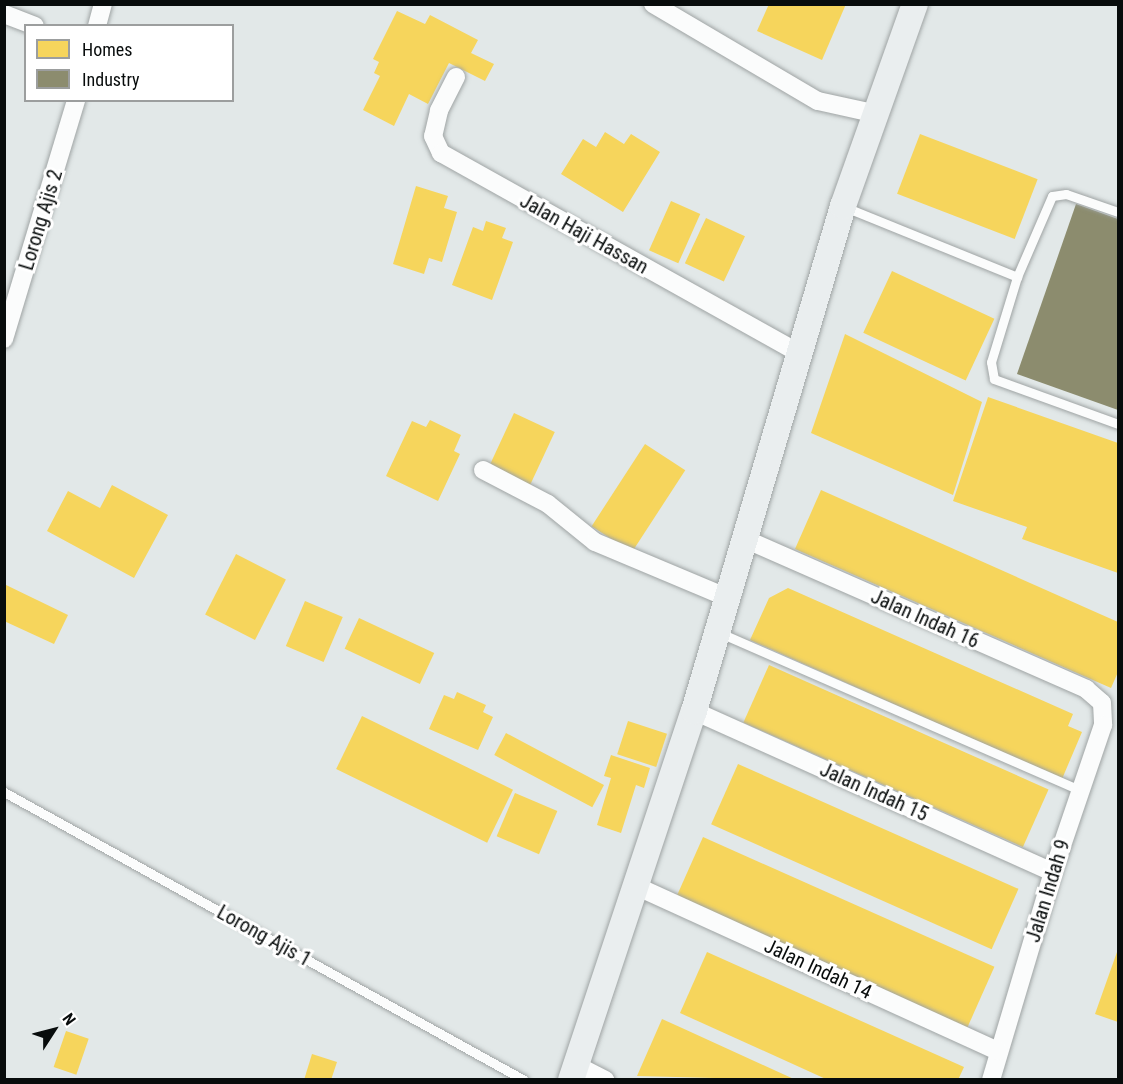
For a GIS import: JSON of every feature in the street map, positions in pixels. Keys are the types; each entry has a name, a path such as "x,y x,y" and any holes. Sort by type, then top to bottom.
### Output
{"street":[{"path":"98,24 103,4"},
{"path":"653,4 818,101 877,114"},
{"path":"605,1080 573,1072 638,887 694,711 843,206 915,4"},
{"path":"4,14 29,24"},
{"name":"Jalan Haji Hassan","path":"456,77 439,111 433,136 441,153 800,354"},
{"name":"Lorong Ajis 2","path":"4,339 75,102"},
{"path":"483,470 549,504 594,542 728,598"},
{"name":"Jalan Indah 16","path":"746,539 1086,689 1102,703"},
{"name":"Jalan Indah 9","path":"991,1080 1053,872 1103,725 1102,703"},
{"name":"Jalan Indah 15","path":"694,711 1053,872"},
{"name":"Jalan Indah 14","path":"638,887 998,1051"}],"lane":[{"path":"1119,212 1066,194 1052,196 1017,277 992,362 994,379 1119,424"},
{"path":"843,206 1017,277"},
{"path":"718,632 1079,790"},
{"name":"Lorong Ajis 1","path":"4,792 524,1080"}],"building: Homes":[{"path":"769,4 846,4 822,60 757,31"},
{"path":"397,11 425,24 430,15 478,40 471,53 494,64 485,81 449,63 428,104 409,94 394,126 363,110 380,76 374,73 379,62 373,59"},
{"path":"605,132 624,144 631,134 660,152 623,212 561,174 583,139 596,147"},
{"path":"920,134 1038,179 1015,239 897,194"},
{"path":"416,186 448,196 444,208 457,212 442,262 429,258 424,274 393,264"},
{"path":"671,201 700,214 678,263 649,250"},
{"path":"706,218 745,236 724,281 685,263"},
{"path":"486,221 506,228 502,238 513,242 492,300 452,285 473,227 483,231"},
{"path":"892,271 994,319 966,380 863,333"},
{"path":"845,334 982,402 953,495 811,433"},
{"path":"988,397 1118,443 1118,573 1022,539 1027,527 953,501"},
{"path":"514,413 555,432 530,485 489,466"},
{"path":"430,420 461,435 454,451 460,454 438,501 386,476 412,421 426,427"},
{"path":"645,444 685,470 632,552 592,526"},
{"path":"112,485 168,515 134,578 47,531 68,491 100,508"},
{"path":"821,490 1118,622 1118,672 1111,688 795,549"},
{"path":"236,554 286,579 255,640 205,615"},
{"path":"4,584 68,615 54,644 4,621"},
{"path":"788,588 1073,714 1068,726 1082,732 1062,779 750,640 769,598"},
{"path":"305,601 343,617 324,662 286,646"},
{"path":"359,618 434,653 420,684 345,649"},
{"path":"769,665 1049,789 1023,847 743,723"},
{"path":"457,692 486,705 483,712 493,717 478,750 429,729 444,695 454,699"},
{"path":"362,716 513,790 487,843 336,769"},
{"path":"628,721 667,734 656,767 617,754"},
{"path":"506,733 604,785 592,807 494,755"},
{"path":"611,755 650,768 644,788 636,785 621,833 597,825 611,778 604,776"},
{"path":"738,764 1018,889 992,949 711,824"},
{"path":"515,793 557,811 539,854 497,836"},
{"path":"703,837 994,967 967,1028 676,898"},
{"path":"707,952 964,1067 958,1080 828,1080 680,1013"},
{"path":"1118,952 1118,1022 1095,1014"},
{"path":"662,1019 682,1028 796,1080 637,1076"},
{"path":"66,1031 89,1039 76,1075 54,1067"},
{"path":"312,1054 337,1062 331,1080 304,1080"}],"building: Industry":[{"path":"1076,204 1118,219 1118,410 1017,374"}]}
